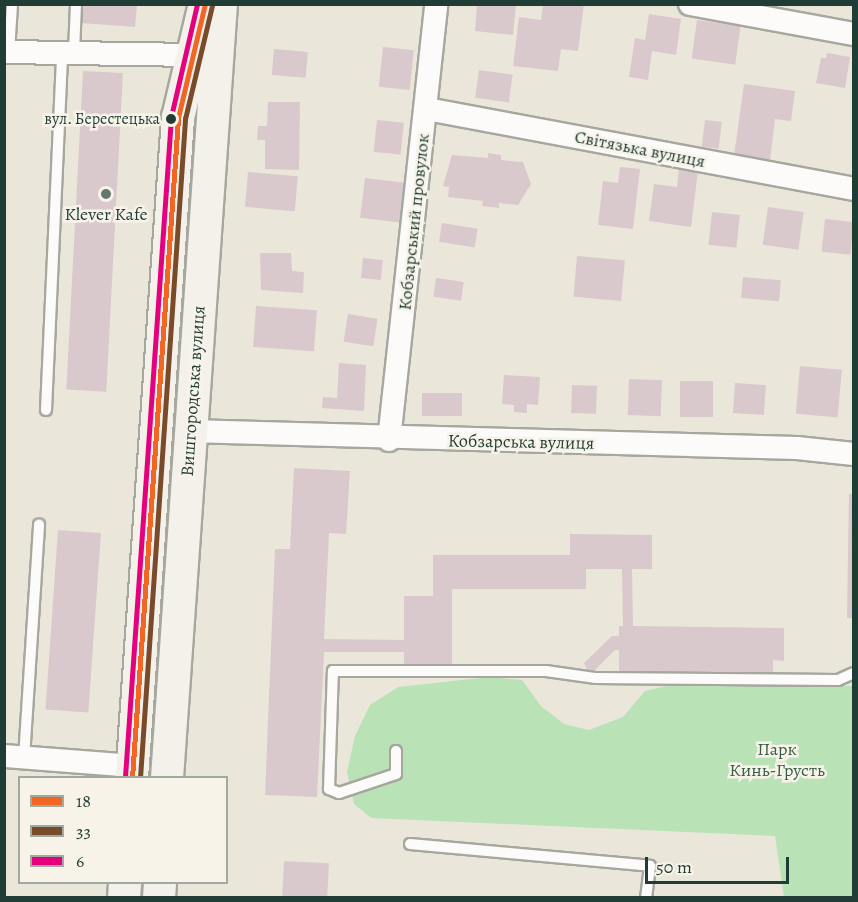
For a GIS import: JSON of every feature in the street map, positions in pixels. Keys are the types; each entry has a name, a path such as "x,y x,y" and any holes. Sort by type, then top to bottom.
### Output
{"main road":[{"name":"Вишгородська вулиця","path":"133,772 178,118 204,4"},
{"name":"Вишгородська вулиця","path":"167,776 189,431 221,4"}],"street":[{"name":"Кобзарський провулок","path":"390,440 427,109 436,4"},
{"path":"690,4 854,34"},
{"path":"7,52 191,55"},
{"name":"Світязька вулиця","path":"427,109 854,189"},
{"name":"Кобзарська вулиця","path":"189,431 390,440 797,448 854,454"},
{"path":"14,757 133,772"}],"lane":[{"path":"7,52 12,4"},
{"path":"46,410 68,52 76,4"},
{"path":"14,757 39,524"},
{"path":"396,751 396,774 339,793 329,789 333,671 546,671 595,678 829,680 854,673"},
{"path":"410,844 650,866 646,897"}],"green space":[{"name":"Парк Кинь-Грусть","path":"489,677 522,680 541,706 564,724 589,730 623,717 645,691 675,684 853,686 853,897 784,897 775,836 371,818 354,804 347,772 355,736 370,705 398,687"}],"building":[{"path":"82,4 137,4 135,27 81,23"},
{"path":"477,4 516,4 513,35 475,31"},
{"path":"543,4 584,4 578,51 561,49 558,71 513,66 519,17 541,20"},
{"path":"649,14 681,19 676,55 652,51 648,80 629,77 635,38 645,40"},
{"path":"697,20 741,26 735,65 692,59"},
{"path":"383,47 414,50 410,90 379,87"},
{"path":"274,49 308,52 306,78 272,75"},
{"path":"827,53 850,57 845,88 816,83 821,58 826,58"},
{"path":"479,70 513,75 509,102 475,98"},
{"path":"83,71 123,73 106,392 66,390"},
{"path":"744,84 795,91 791,121 775,119 770,161 734,156"},
{"path":"268,102 300,102 299,170 265,169 265,140 257,140 258,126 267,126"},
{"path":"377,120 404,123 401,155 374,152"},
{"path":"705,120 722,122 719,149 702,147"},
{"path":"488,153 501,155 501,160 523,162 531,184 518,205 499,203 499,208 482,206 483,201 448,197 449,187 443,186 452,155 488,158"},
{"path":"620,167 640,169 633,229 598,225 603,181 618,183"},
{"path":"679,168 698,171 691,227 649,221 654,184 677,187"},
{"path":"248,172 298,176 295,211 245,207"},
{"path":"365,178 407,183 402,223 360,218"},
{"path":"768,207 804,212 798,250 763,245"},
{"path":"712,212 740,215 736,248 709,245"},
{"path":"825,219 854,222 850,255 822,252"},
{"path":"442,223 478,229 475,247 439,242"},
{"path":"260,253 291,253 292,271 304,272 303,293 261,290"},
{"path":"577,256 625,260 621,301 573,297"},
{"path":"363,258 383,260 381,280 361,278"},
{"path":"743,277 781,280 779,301 741,298"},
{"path":"436,278 464,282 461,301 433,297"},
{"path":"256,306 317,310 314,351 253,347"},
{"path":"348,314 378,319 373,346 344,342"},
{"path":"339,363 366,365 364,411 322,408 323,397 337,398"},
{"path":"800,366 842,370 838,417 796,414"},
{"path":"504,375 540,377 538,405 527,404 527,413 514,412 514,405 502,404"},
{"path":"629,379 662,380 661,416 628,415"},
{"path":"680,381 713,381 713,417 680,417"},
{"path":"735,383 766,385 764,415 733,413"},
{"path":"572,385 597,386 596,414 571,413"},
{"path":"422,393 462,393 462,416 422,416"},
{"path":"294,468 350,471 346,534 329,533 324,639 404,640 404,596 433,596 433,555 570,555 570,534 652,535 652,569 632,569 633,626 784,628 784,661 773,660 773,674 619,672 619,650 615,650 595,670 588,672 584,663 612,636 619,636 619,626 623,626 622,569 586,569 586,589 452,589 452,665 404,665 404,652 324,652 317,797 265,795 275,549 290,549"},
{"path":"849,494 854,494 854,618 847,618"},
{"path":"58,530 101,533 88,713 45,710"},
{"path":"284,861 329,863 327,898 282,898"}],"transit line":[{"name":"6","path":"125,776 171,117 197,4"},
{"name":"18","path":"132,776 178,118 205,4"},
{"name":"33","path":"140,776 185,119 212,6"}],"place":[{"name":"вул. Берестецька","path":"171,119"},
{"name":"Klever Kafe","path":"106,194"}]}
